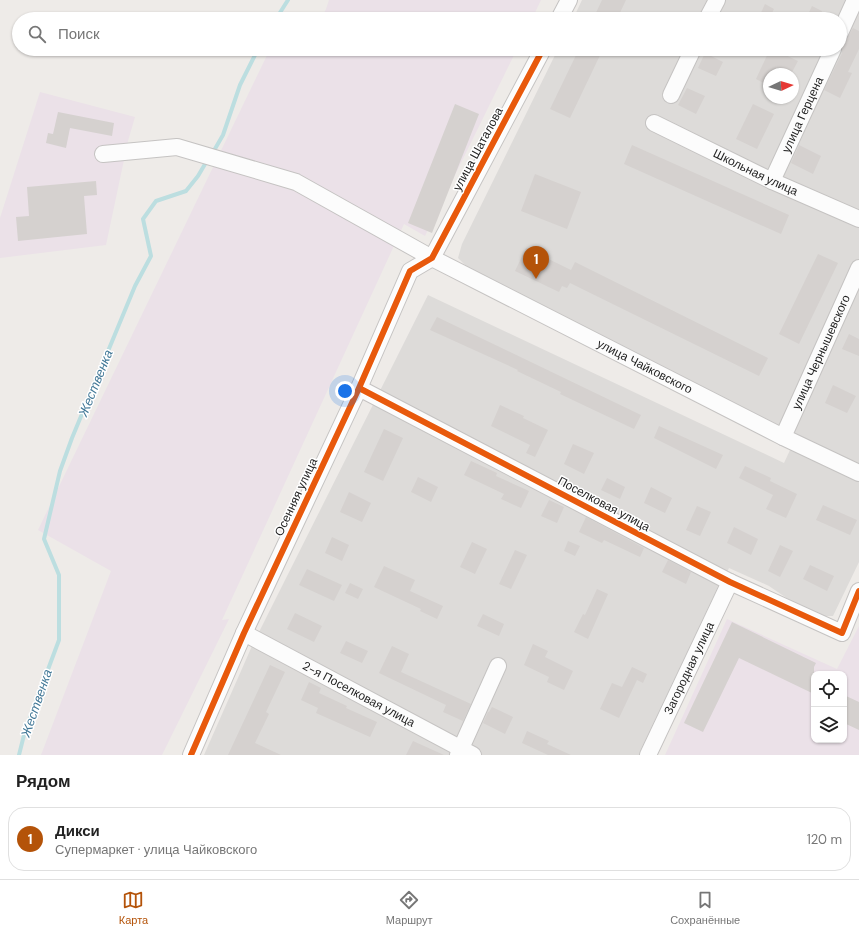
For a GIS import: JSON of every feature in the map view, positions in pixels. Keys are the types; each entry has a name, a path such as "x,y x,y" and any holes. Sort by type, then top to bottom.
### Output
{"street":[{"path":"563,12 569,0"},
{"path":"711,12 717,0"},
{"path":"847,18 855,1"},
{"name":"улица Шаталова","path":"432,258 539,56"},
{"path":"671,95 690,56"},
{"name":"улица Герцена","path":"772,181 830,56"},
{"name":"Школьная улица","path":"654,123 772,181 859,219"},
{"name":"улица Чайковского","path":"103,154 177,147 296,182 432,258 859,473"},
{"name":"Осенняя улица","path":"191,755 244,633 359,388 410,271 432,258"},
{"name":"улица Чернышевского","path":"783,436 853,297 859,268"},
{"name":"Поселковая улица","path":"359,388 730,582 842,633 859,591"},
{"name":"Загородная улица","path":"648,755 730,582"},
{"name":"2-я Поселковая улица","path":"244,633 464,753"},
{"path":"464,753 498,666"}],"shaded area":[{"path":"329,0 541,0 535,12 324,12"},
{"path":"582,0 859,0 859,562 833,616 813,616 769,586 729,568 641,755 204,755 252,646 428,295 784,463 797,435 475,275 458,258 462,244 555,56 847,56 847,12 576,12"},
{"path":"267,56 514,56 425,236 404,224 222,620 229,619 162,755 41,755 111,571 38,530"},
{"path":"40,92 135,117 128,141 106,245 0,258 0,218"},
{"path":"727,619 837,669 859,626 859,755 665,755"}],"building":[{"path":"602,0 626,0 620,12 596,12"},
{"path":"765,4 774,9 772,12 761,12"},
{"path":"812,6 822,11 822,12 809,12"},
{"path":"853,28 859,31 859,49 848,72 852,73 840,98 824,90 841,56 847,56 847,38"},
{"path":"576,56 600,56 570,118 550,109"},
{"path":"704,56 711,56 723,62 716,76 698,68"},
{"path":"767,56 788,56 798,61 794,68 763,68 763,83 756,79"},
{"path":"687,88 705,96 696,114 678,105"},
{"path":"455,104 479,114 432,233 408,223"},
{"path":"753,104 774,114 757,149 736,139"},
{"path":"58,112 114,123 112,136 70,128 66,148 46,143 48,133 53,134"},
{"path":"632,145 789,215 781,234 624,164"},
{"path":"799,145 821,156 813,174 791,163"},
{"path":"535,174 581,192 567,229 521,211"},
{"path":"96,181 97,195 84,196 87,234 18,241 16,217 29,216 27,187"},
{"path":"526,248 571,270 575,262 768,358 759,376 570,283 567,288 562,286 559,292 515,271"},
{"path":"818,254 838,263 799,344 779,334"},
{"path":"437,317 641,415 634,429 560,394 561,392 517,371 518,370 430,330"},
{"path":"849,334 859,339 859,356 842,349"},
{"path":"833,385 856,396 847,413 825,403"},
{"path":"500,405 524,416 523,418 548,430 535,457 526,453 530,445 491,426"},
{"path":"659,426 723,455 716,469 654,438"},
{"path":"384,429 403,438 383,481 364,472"},
{"path":"573,444 594,453 584,474 564,464"},
{"path":"471,461 497,473 496,476 529,491 521,508 501,499 504,494 464,475"},
{"path":"745,466 771,478 770,481 797,494 786,518 766,509 773,495 739,478"},
{"path":"418,477 438,487 431,502 411,492"},
{"path":"607,478 625,487 620,499 601,490"},
{"path":"651,487 672,498 665,513 644,503"},
{"path":"349,492 371,503 362,522 340,512"},
{"path":"549,500 564,507 557,523 541,516"},
{"path":"823,505 857,520 850,535 816,520"},
{"path":"697,506 711,512 700,536 686,530"},
{"path":"586,517 644,548 640,557 604,540 602,543 579,532"},
{"path":"734,527 758,539 751,555 727,543"},
{"path":"332,537 349,545 342,561 325,553"},
{"path":"568,541 580,546 575,556 564,551"},
{"path":"472,542 487,549 475,574 460,567"},
{"path":"780,545 793,551 780,577 768,571"},
{"path":"515,550 527,555 511,589 499,584"},
{"path":"668,560 691,572 686,584 662,572"},
{"path":"810,565 834,576 827,591 803,579"},
{"path":"384,566 415,580 410,591 443,606 437,619 420,611 421,609 374,587"},
{"path":"307,569 342,585 334,601 299,585"},
{"path":"350,583 363,589 358,599 345,593"},
{"path":"597,589 608,594 588,639 574,632 583,614 585,615"},
{"path":"295,613 322,626 314,642 287,629"},
{"path":"483,614 504,624 499,636 477,626"},
{"path":"732,622 816,663 814,671 811,671 811,693 739,658 703,732 684,723"},
{"path":"346,641 368,651 362,663 340,653"},
{"path":"533,644 548,651 545,657 573,671 564,690 547,682 549,677 524,665"},
{"path":"392,646 409,654 401,672 471,704 463,721 443,712 446,705 379,673"},
{"path":"270,665 285,672 266,712 269,714 255,743 281,755 228,755"},
{"path":"632,667 647,674 643,683 637,680 619,718 600,709 612,683 622,687"},
{"path":"309,682 321,688 319,693 347,706 346,708 377,722 370,737 316,713 318,708 301,700"},
{"path":"847,696 859,702 859,730 847,724"},
{"path":"492,707 513,717 505,734 483,723"},
{"path":"527,731 549,741 547,744 571,755 548,755 522,743"},
{"path":"413,741 444,755 406,755"}],"waterway":[{"name":"Жественка","path":"280,12 288,0"},
{"name":"Жественка","path":"212,154 223,135 240,85 254,56"},
{"name":"Жественка","path":"19,755 25,731 59,640 59,575 44,539 60,471 72,438 135,286 151,256 143,219 156,201 186,191 198,176 208,159"}],"cycle path":[{"path":"191,755 244,633 359,388 410,271 432,258 539,56"},
{"path":"359,388 730,582 842,633 859,591"}],"place":[{"name":"Дикси","path":"536,279"}]}
